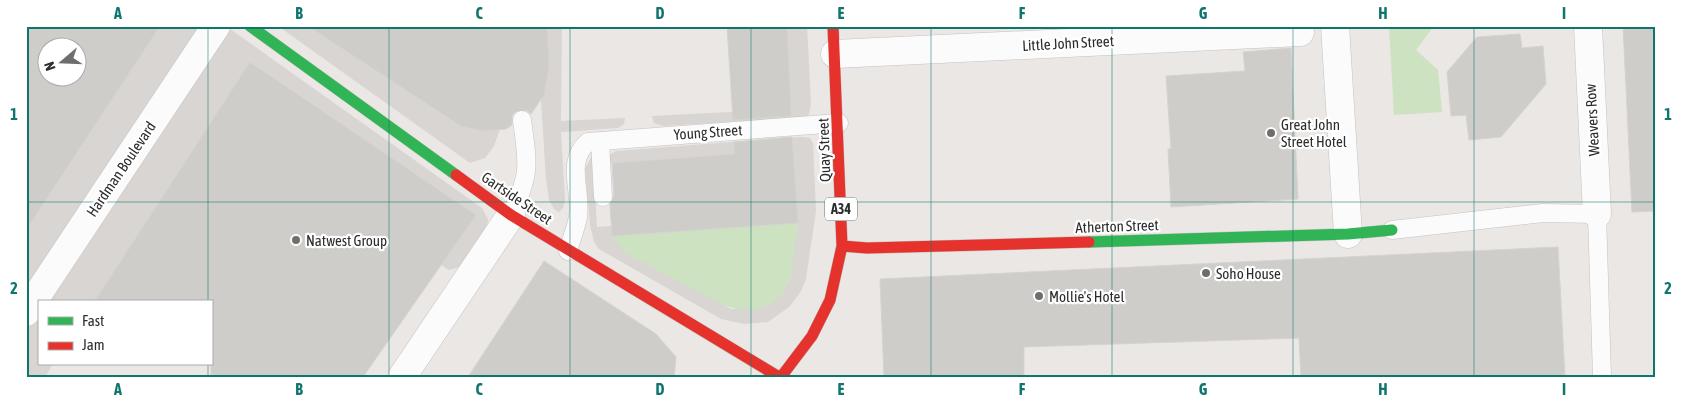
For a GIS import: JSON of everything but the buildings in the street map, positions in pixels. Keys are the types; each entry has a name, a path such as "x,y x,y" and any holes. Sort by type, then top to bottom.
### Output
{"street":[{"name":"Hardman Boulevard","path":"26,312 216,26"},
{"name":"Gartside Street","path":"250,26 512,215 568,251 780,377"},
{"name":"Quay Street","path":"780,377 812,336 830,300 842,246 834,26"},
{"path":"1335,26 1348,234"},
{"name":"Weavers Row","path":"1588,26 1597,214"},
{"name":"Little John Street","path":"835,54 1300,32"},
{"path":"402,377 512,215"},
{"name":"Atherton Street","path":"842,246 867,248 1348,234 1392,230"}],"lane":[{"path":"512,215 523,190 528,166 522,120"},
{"name":"Young Street","path":"568,251 578,216 575,161 580,149 588,142 839,123"},
{"path":"600,140 603,197"},
{"path":"1392,230 1544,213 1597,214 1602,377"}],"green space":[{"path":"1389,26 1434,26 1416,50 1438,70 1442,112 1394,115"},
{"path":"798,223 795,259 790,279 781,296 769,306 756,310 741,310 711,300 626,254 612,236"}],"shaded area":[{"path":"160,26 226,26 482,208 488,219 487,229 459,267 449,270 441,265 476,215 250,62 95,300 38,300 38,366 52,366 45,377 26,377 26,230"},
{"path":"278,26 315,26 461,126 483,131 500,129 494,146 485,158 470,163"},
{"path":"547,26 562,26 561,121 625,118 624,124 618,128 561,132 565,200 563,208 559,212 554,209 549,200 546,179 541,101 549,67"},
{"path":"787,26 807,26 811,104 809,114 806,117 663,126 654,123 652,116 790,109"},
{"path":"810,138 813,143 816,211 806,279 800,293 789,307 768,322 744,324 721,319 599,249 594,242 590,225 585,169 593,154 597,227 611,226 612,236 625,253 731,309 758,309 771,304 782,294 791,278 798,223 761,143 764,139"},
{"path":"744,141 749,153 607,163 609,155 616,151"}],"traffic: fast":[{"path":"250,26 456,175"},
{"path":"1089,242 1348,234 1392,230"}],"traffic: jam":[{"path":"781,377 812,336 830,300 842,246 833,26"},
{"path":"456,175 511,215 779,377"},
{"path":"842,246 867,248 1089,242"}],"place":[{"name":"Great John Street Hotel","path":"1271,133"},
{"name":"Natwest Group","path":"296,240"},
{"name":"Soho House","path":"1206,273"},
{"name":"Mollie's Hotel","path":"1039,296"}]}
